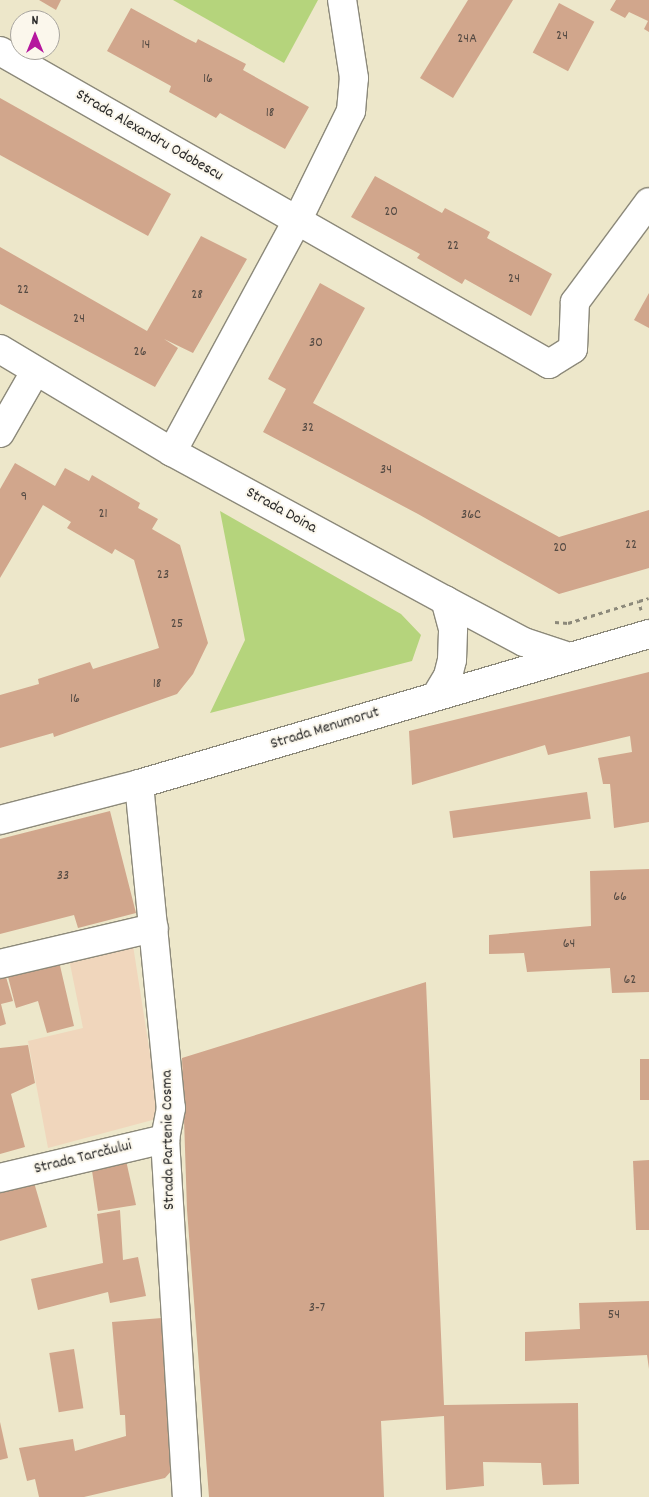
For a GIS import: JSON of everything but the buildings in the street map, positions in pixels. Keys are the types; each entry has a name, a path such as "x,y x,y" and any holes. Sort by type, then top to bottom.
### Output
{"street":[{"path":"172,452 298,222 350,111 354,78 342,0"},
{"name":"Strada Alexandru Odobescu","path":"0,51 549,364 573,349 575,302 649,202"},
{"name":"Strada Doina","path":"0,349 35,372 172,452 445,600 524,642 569,657"},
{"path":"0,433 35,372"},
{"path":"436,696 448,676 452,660 453,629 445,600"},
{"name":"Strada Menumorut","path":"0,820 139,784 649,634"},
{"name":"Strada Partenie Cosma","path":"139,784 171,1108 165,1138 180,1495"},
{"path":"0,964 154,928"},
{"name":"Strada Tarcăului","path":"0,1178 165,1138"}],"shaded area":[{"path":"132,939 160,1118 48,1148 28,1041 83,1028 68,954"}],"green space":[{"path":"173,0 318,0 284,63"},
{"path":"220,511 401,614 421,635 412,661 210,713 245,640"}]}
